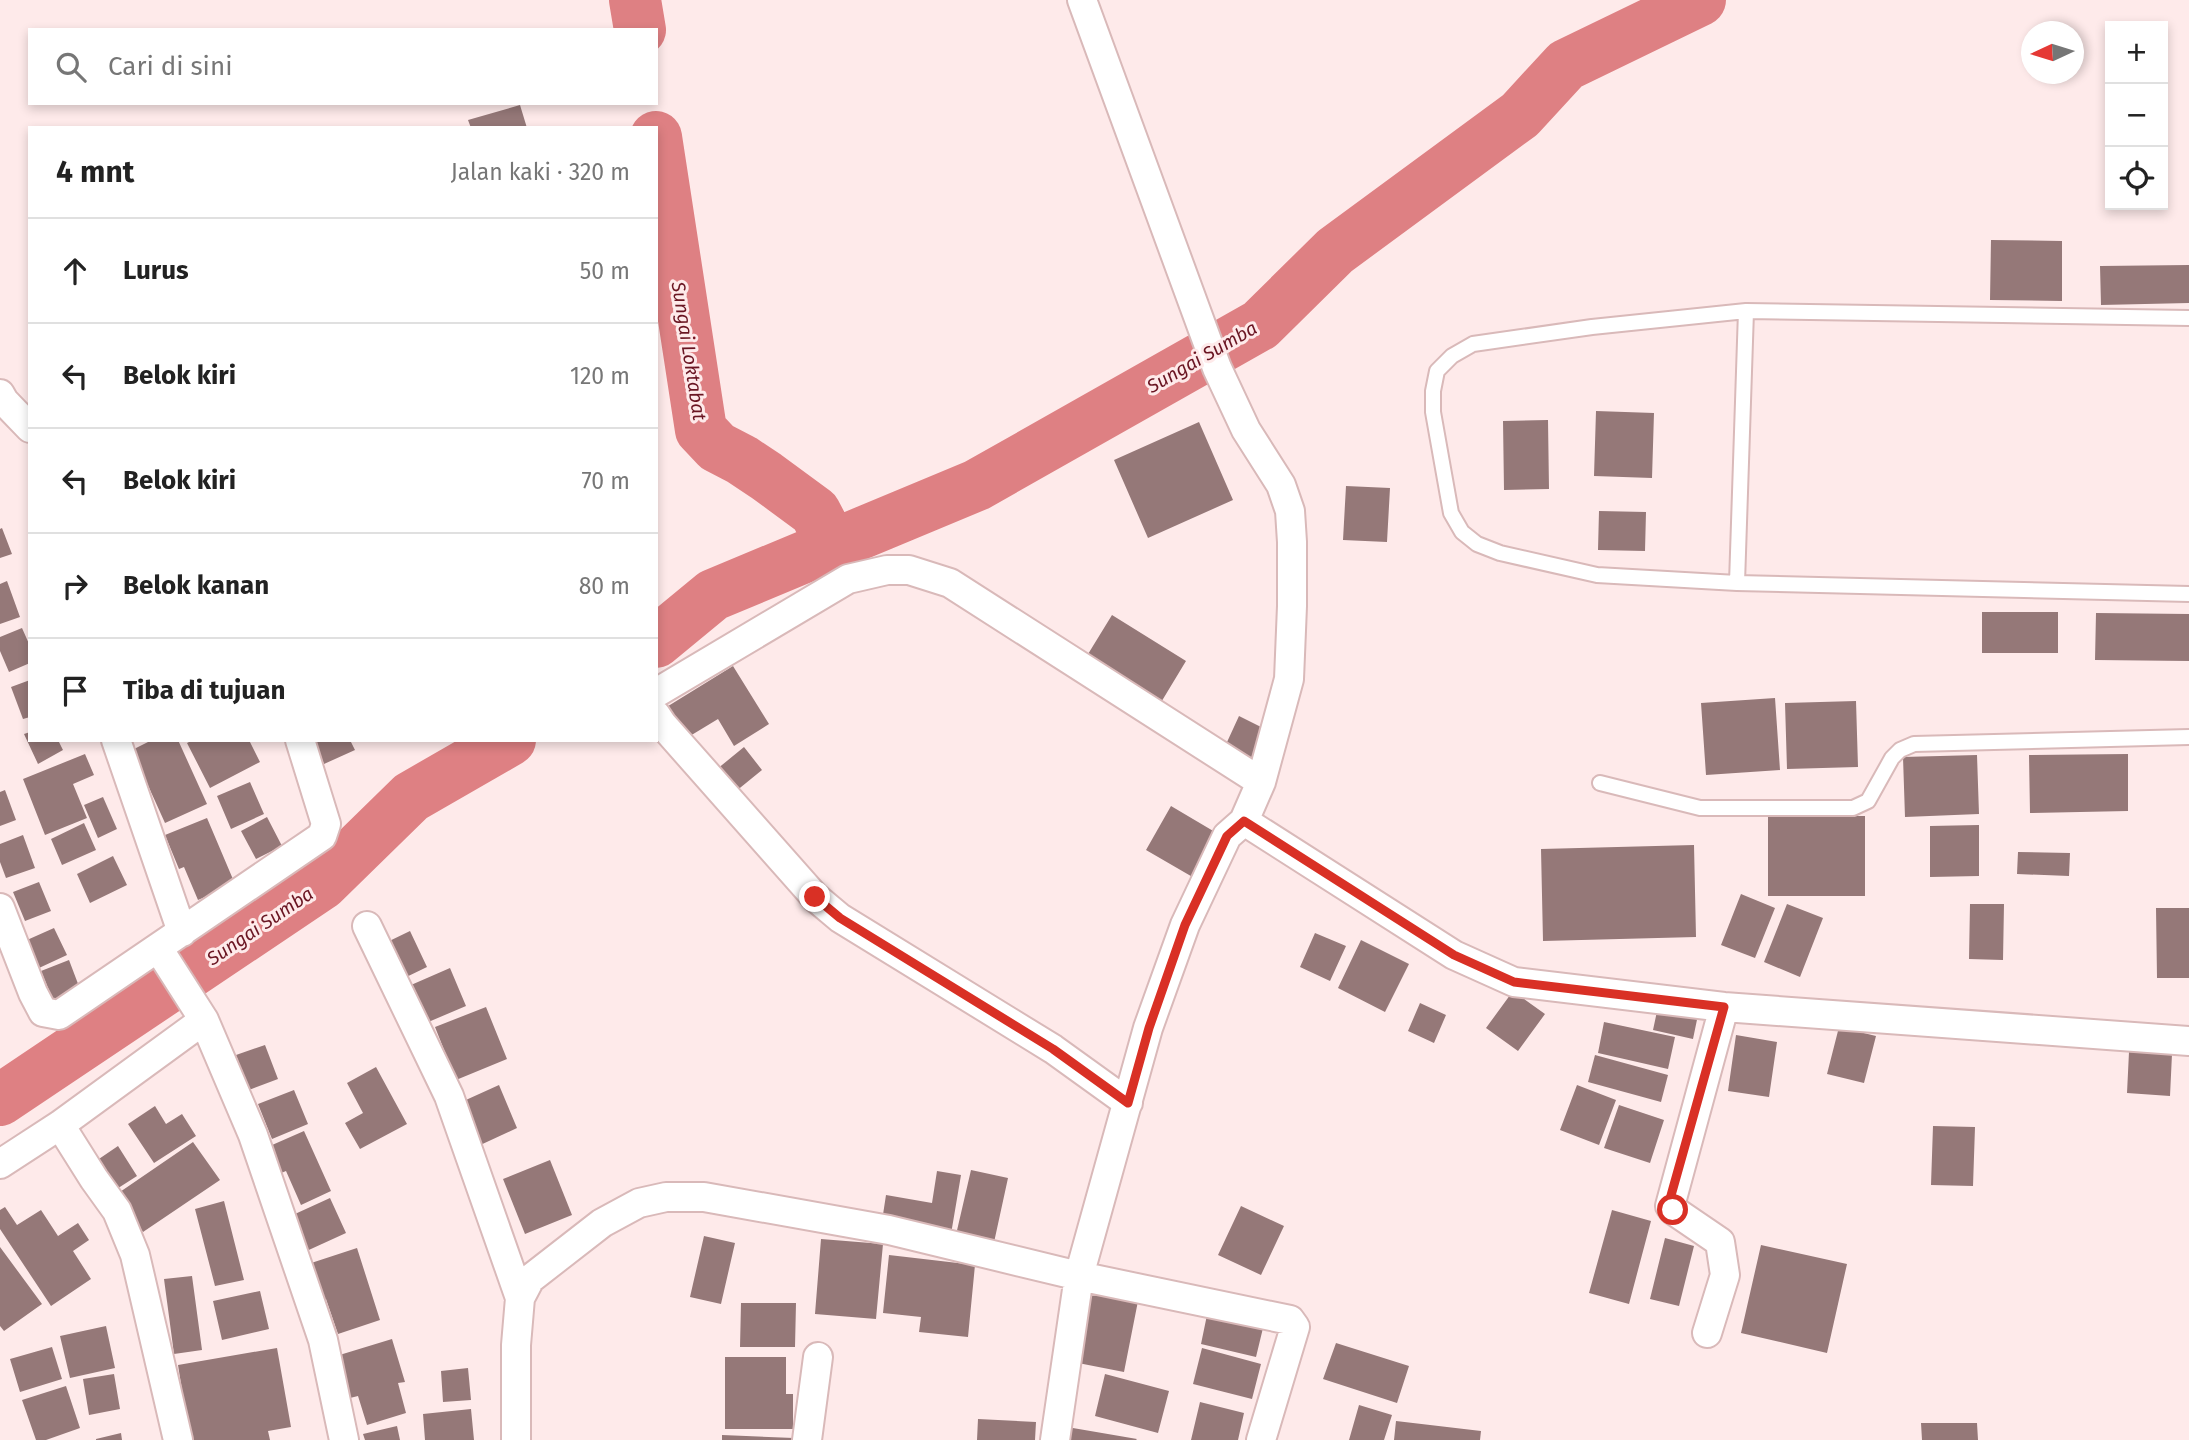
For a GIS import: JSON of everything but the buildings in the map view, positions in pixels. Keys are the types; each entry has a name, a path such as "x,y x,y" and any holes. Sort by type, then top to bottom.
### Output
{"street":[{"path":"1055,1440 1079,1276 1149,1028 1185,925 1227,836 1244,821 1261,782 1289,678 1292,542 1290,510 1280,485 1246,430 1217,368 1082,0"},
{"path":"0,394 28,426"},
{"path":"658,692 848,579 887,570 909,570 950,583 1261,782"},
{"path":"658,718 815,897 840,918 1053,1049 1128,1103"},
{"path":"117,742 182,932"},
{"path":"0,908 43,1012 59,1015 162,954 182,932 322,836 326,824 301,742"},
{"path":"1244,821 1454,955 1514,982 1724,1007 2189,1041"},
{"path":"367,926 449,1096 520,1298"},
{"path":"162,954 200,1012 253,1135 323,1340 344,1440"},
{"path":"1707,1333 1725,1275 1720,1242 1670,1206 1724,1007"},
{"path":"0,1164 60,1125 200,1012"},
{"path":"60,1125 117,1211 135,1255 178,1440"},
{"path":"516,1440 516,1345 520,1298 530,1279 602,1223 639,1203 666,1197 705,1197 889,1230 1079,1276 1290,1320 1295,1327 1261,1440"},
{"path":"807,1440 818,1357"}],"lane":[{"path":"1737,583 1746,311"},
{"path":"2189,318 1746,311 1592,327 1472,344 1452,356 1437,371 1433,391 1433,412 1451,513 1462,531 1477,544 1500,553 1597,575 1737,583 2189,594"},
{"path":"1600,783 1700,808 1853,808 1868,801 1892,758 1900,750 1914,744 2189,737"}],"waterway":[{"name":"Sungai Loktabat","path":"635,0 640,28"},
{"name":"Sungai Sumba","path":"658,640 713,595 977,485 1260,325 1335,251 1520,115 1566,65 1700,0"},
{"name":"Sungai Loktabat","path":"658,150 701,430 717,447 742,460 815,512 830,547"},
{"name":"Sungai Sumba","path":"0,1100 322,884 411,797 507,742"}],"route":[{"path":"815,897 840,918 1053,1049 1128,1103 1149,1028 1185,925 1227,836 1244,821 1454,955 1514,982 1724,1007 1670,1199 1673,1210"}]}
